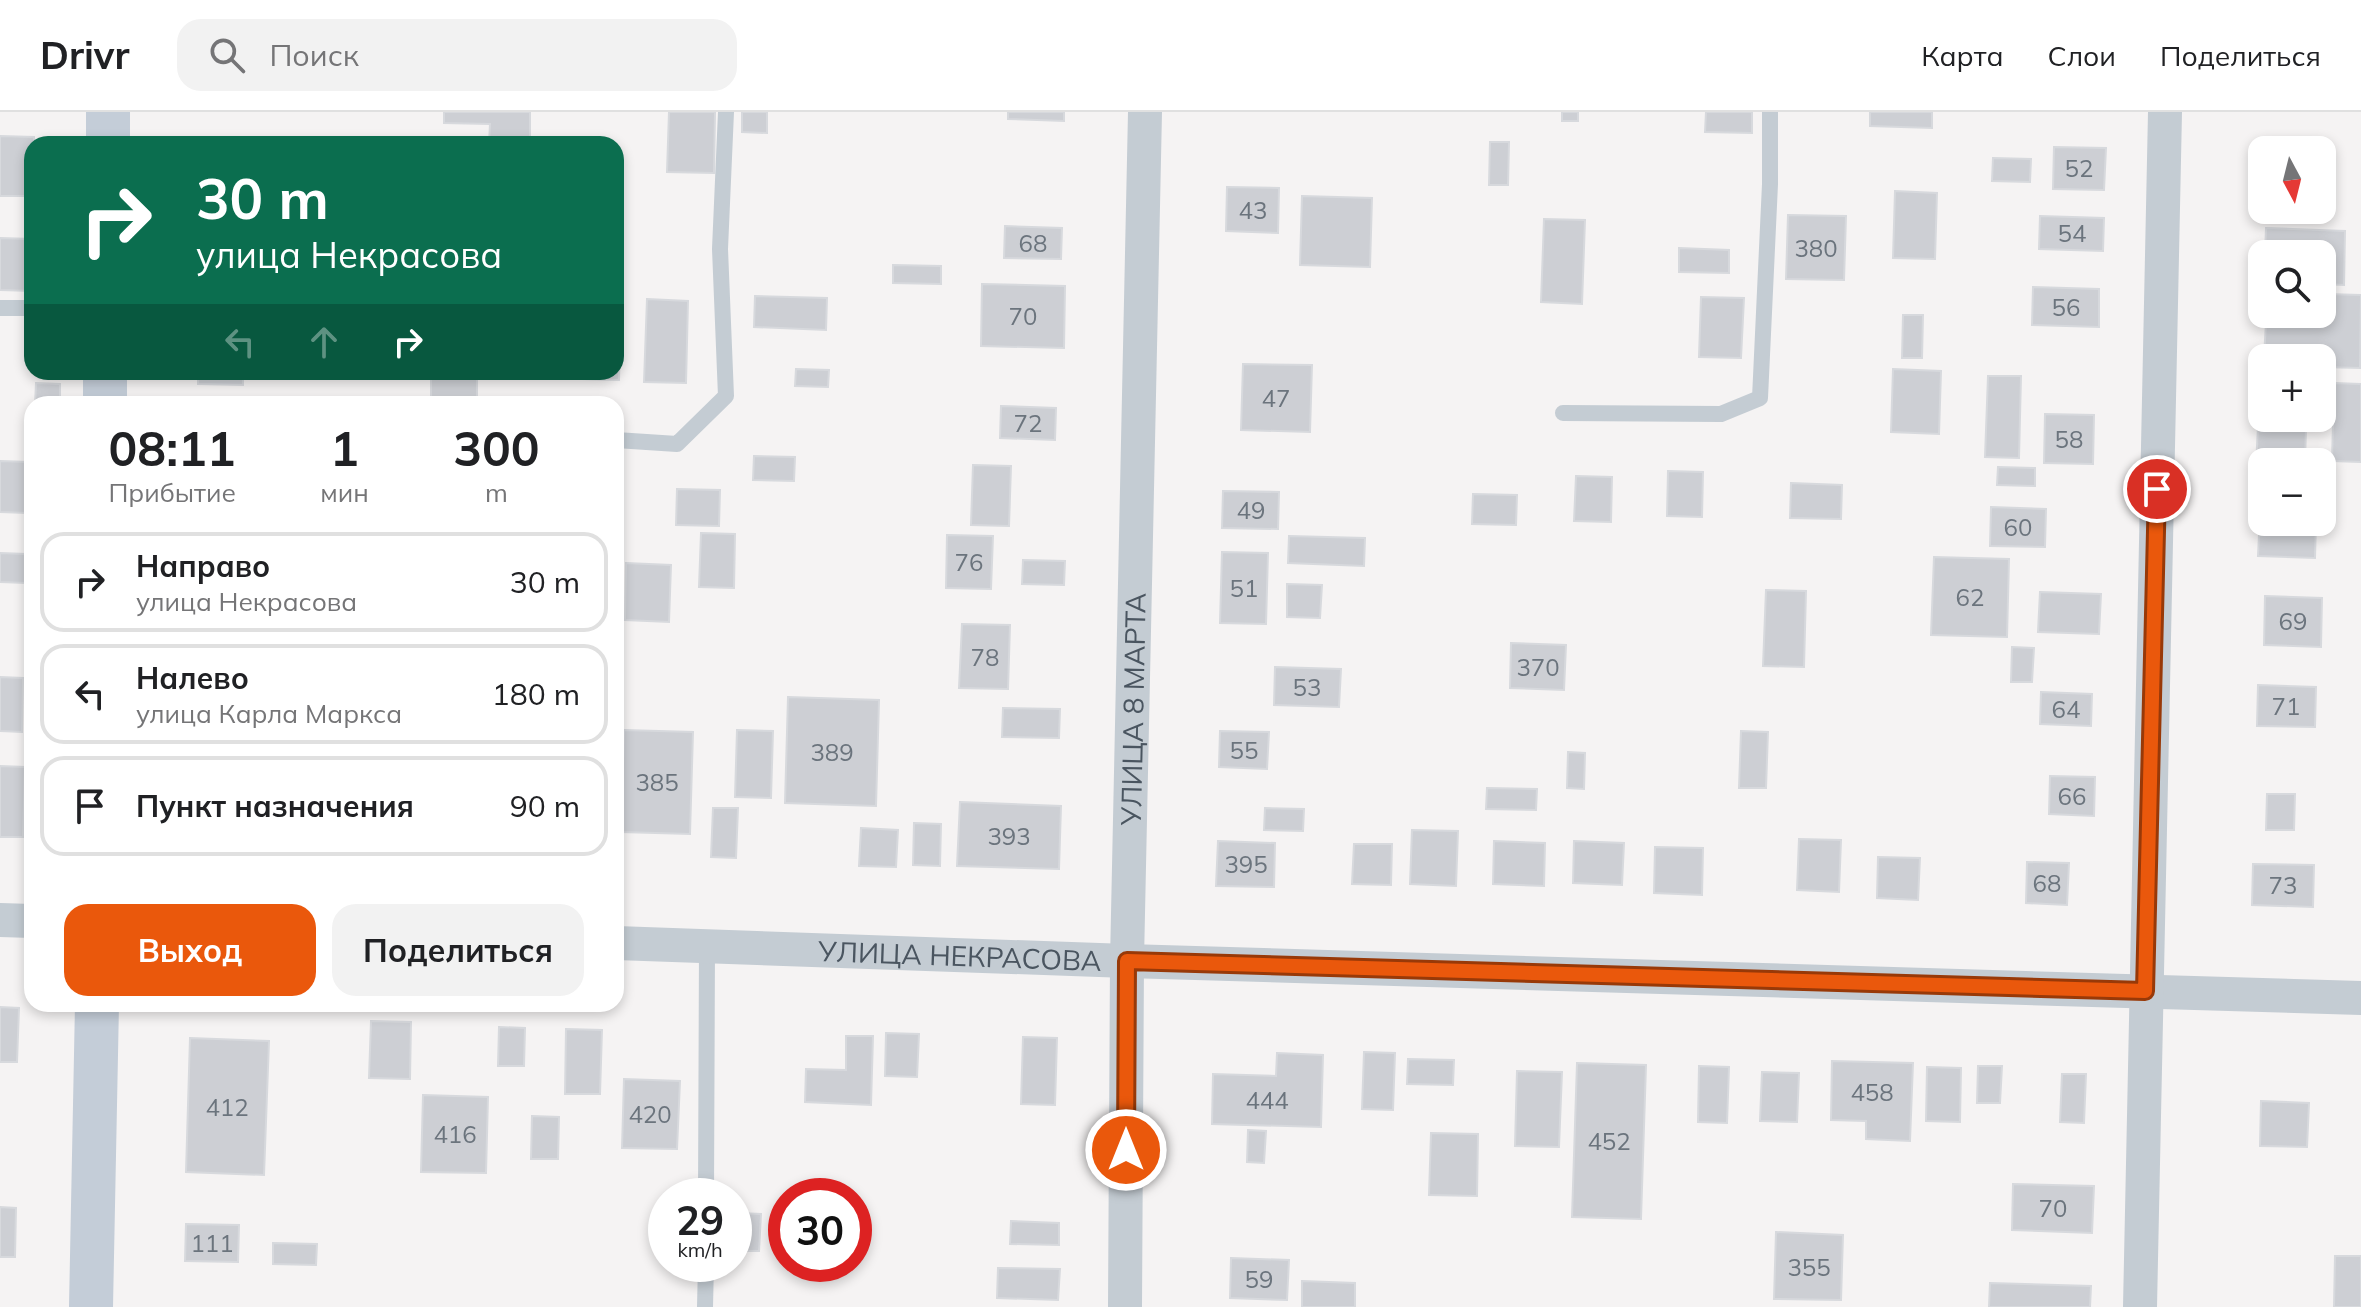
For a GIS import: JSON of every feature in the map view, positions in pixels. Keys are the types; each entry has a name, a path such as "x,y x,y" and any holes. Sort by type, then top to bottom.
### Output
{"main road":[{"path":"108,112 108,136"},
{"path":"91,1307 97,1012"}],"street":[{"name":"УЛИЦА 8 МАРТА","path":"1125,1307 1127,961 1145,112"},
{"path":"2140,1307 2165,112"},
{"path":"0,920 24,921"},
{"name":"УЛИЦА НЕКРАСОВА","path":"624,943 2361,998"}],"lane":[{"path":"624,441 677,444 726,396 720,249 726,112"},
{"path":"1563,413 1721,414 1760,398 1770,184 1770,112"},
{"path":"0,308 24,308"},
{"path":"706,1178 707,946"},
{"path":"705,1307 706,1282"}],"building":[{"path":"444,112 530,112 530,136 489,136 490,124 444,123"},
{"path":"669,112 715,112 714,173 667,172"},
{"path":"742,112 767,112 767,133 742,132"},
{"path":"1008,112 1064,112 1064,121 1008,119"},
{"path":"1562,112 1578,112 1578,121 1562,121"},
{"path":"1706,112 1752,112 1752,133 1705,132"},
{"path":"1870,112 1932,112 1932,128 1870,126"},
{"path":"0,136 24,137 24,196 0,196"},
{"path":"1490,142 1509,142 1508,185 1489,185"},
{"path":"2054,147 2106,148 2104,190 2053,189"},
{"path":"1993,158 2031,159 2030,182 1992,181"},
{"path":"1227,187 1279,188 1278,233 1226,231"},
{"path":"1895,191 1937,193 1935,259 1893,258"},
{"path":"1302,196 1372,198 1370,267 1300,265"},
{"path":"1788,215 1846,216 1844,280 1786,279"},
{"path":"2040,216 2104,218 2103,251 2039,249"},
{"path":"1544,219 1585,220 1582,304 1541,302"},
{"path":"1005,226 1062,228 1061,259 1004,258"},
{"path":"2266,228 2345,231 2344,285 2336,285 2336,240 2266,240"},
{"path":"0,238 24,239 24,291 0,290"},
{"path":"1679,248 1729,250 1729,273 1679,272"},
{"path":"893,265 941,266 941,284 893,283"},
{"path":"982,284 1065,286 1064,348 981,346"},
{"path":"2033,287 2099,289 2099,327 2032,325"},
{"path":"2336,294 2361,295 2360,368 2336,367 2336,344 2265,344 2266,328 2336,328"},
{"path":"755,296 827,298 826,330 754,327"},
{"path":"1701,297 1744,298 1741,358 1699,357"},
{"path":"647,299 688,301 686,383 644,382"},
{"path":"1903,315 1923,315 1922,358 1902,358"},
{"path":"1243,364 1312,365 1310,432 1241,430"},
{"path":"796,369 829,370 828,387 795,386"},
{"path":"1893,369 1941,371 1939,434 1891,432"},
{"path":"1988,376 2021,376 2019,458 1985,457"},
{"path":"198,380 243,380 243,385 198,384"},
{"path":"431,380 477,380 477,396 431,396"},
{"path":"36,383 60,384 60,396 35,396"},
{"path":"2336,383 2361,384 2361,462 2336,461 2336,448 2332,448 2333,432 2336,432"},
{"path":"1001,406 1056,408 1055,440 1000,438"},
{"path":"2045,414 2094,415 2093,464 2044,463"},
{"path":"2258,432 2306,432 2305,448 2257,448"},
{"path":"754,456 795,457 794,481 753,480"},
{"path":"0,461 24,462 24,513 0,512"},
{"path":"973,465 1011,466 1009,526 971,525"},
{"path":"1998,467 2035,468 2035,486 1997,485"},
{"path":"1668,471 1703,472 1702,517 1667,516"},
{"path":"1576,476 1612,477 1611,522 1574,521"},
{"path":"1791,483 1842,485 1841,519 1790,518"},
{"path":"677,489 720,490 719,526 676,525"},
{"path":"1223,491 1279,492 1278,529 1222,528"},
{"path":"1473,494 1517,495 1516,525 1472,524"},
{"path":"1991,507 2046,509 2045,547 1990,546"},
{"path":"701,533 735,534 734,588 699,587"},
{"path":"947,535 993,536 991,589 946,588"},
{"path":"1289,536 1365,538 1364,566 1288,563"},
{"path":"2259,536 2316,536 2315,558 2258,556"},
{"path":"1222,552 1268,553 1266,624 1220,623"},
{"path":"0,553 24,554 24,583 0,582"},
{"path":"1934,557 2009,559 2007,637 1931,635"},
{"path":"1023,560 1065,561 1064,585 1022,584"},
{"path":"626,563 671,565 669,622 625,620"},
{"path":"1287,584 1322,585 1320,618 1287,617"},
{"path":"1766,590 1806,591 1804,667 1763,666"},
{"path":"2040,592 2101,594 2099,634 2038,632"},
{"path":"2265,596 2322,598 2321,647 2264,645"},
{"path":"962,624 1010,625 1008,689 959,688"},
{"path":"1511,643 1566,645 1564,690 1510,688"},
{"path":"2012,647 2034,648 2032,682 2011,682"},
{"path":"1275,667 1341,669 1339,707 1274,705"},
{"path":"0,677 23,678 22,732 0,731"},
{"path":"2258,685 2316,687 2315,727 2257,726"},
{"path":"2041,692 2092,694 2091,726 2040,724"},
{"path":"788,697 879,700 876,806 785,803"},
{"path":"1003,708 1060,709 1059,738 1002,737"},
{"path":"624,730 693,732 690,834 624,832"},
{"path":"737,730 773,731 771,798 735,797"},
{"path":"1220,731 1269,732 1267,769 1219,767"},
{"path":"1741,731 1768,732 1766,788 1739,788"},
{"path":"1568,752 1585,753 1584,789 1567,788"},
{"path":"0,766 24,767 23,837 0,837"},
{"path":"2050,776 2095,777 2094,816 2049,814"},
{"path":"1487,788 1537,789 1536,810 1486,809"},
{"path":"2267,794 2295,794 2294,830 2266,830"},
{"path":"960,802 1061,806 1059,869 957,866"},
{"path":"713,808 738,808 736,858 711,857"},
{"path":"1265,808 1304,809 1303,831 1264,830"},
{"path":"914,823 941,824 940,866 913,865"},
{"path":"861,828 898,830 896,867 859,866"},
{"path":"1412,830 1458,831 1456,886 1410,884"},
{"path":"1799,839 1841,840 1839,892 1797,890"},
{"path":"1218,841 1275,843 1274,887 1216,886"},
{"path":"1494,841 1545,843 1544,886 1493,884"},
{"path":"1574,841 1624,843 1622,885 1573,883"},
{"path":"1354,844 1392,844 1391,885 1352,884"},
{"path":"1655,847 1703,848 1702,895 1654,893"},
{"path":"1878,857 1920,858 1918,900 1877,898"},
{"path":"2027,862 2069,863 2067,905 2026,903"},
{"path":"2253,864 2314,865 2313,907 2252,905"},
{"path":"0,1007 19,1008 17,1062 0,1062"},
{"path":"371,1021 411,1022 410,1079 369,1078"},
{"path":"499,1027 525,1028 524,1066 498,1066"},
{"path":"566,1029 602,1030 600,1094 565,1094"},
{"path":"886,1033 919,1034 917,1077 885,1076"},
{"path":"846,1036 873,1036 871,1105 805,1102 806,1069 846,1070"},
{"path":"1023,1037 1057,1038 1055,1105 1021,1104"},
{"path":"190,1038 269,1041 264,1175 186,1172"},
{"path":"1364,1052 1395,1053 1393,1110 1362,1109"},
{"path":"1277,1053 1323,1055 1321,1127 1212,1124 1213,1074 1276,1076"},
{"path":"1408,1059 1454,1060 1453,1085 1407,1084"},
{"path":"1832,1061 1913,1063 1910,1141 1866,1139 1866,1121 1831,1120"},
{"path":"1577,1063 1646,1065 1641,1219 1572,1217"},
{"path":"1699,1066 1729,1067 1727,1123 1698,1122"},
{"path":"1978,1066 2002,1066 2000,1103 1977,1103"},
{"path":"1927,1067 1961,1068 1960,1122 1926,1121"},
{"path":"1517,1071 1562,1072 1559,1147 1515,1146"},
{"path":"1762,1072 1799,1073 1797,1122 1760,1121"},
{"path":"2062,1074 2086,1074 2084,1123 2060,1122"},
{"path":"624,1079 680,1081 677,1149 622,1148"},
{"path":"423,1095 488,1097 486,1173 421,1172"},
{"path":"2261,1101 2309,1103 2307,1147 2260,1146"},
{"path":"532,1116 559,1117 558,1159 531,1159"},
{"path":"1248,1130 1266,1131 1264,1163 1247,1162"},
{"path":"1431,1133 1478,1134 1477,1196 1429,1195"},
{"path":"2013,1184 2094,1186 2092,1233 2012,1230"},
{"path":"0,1207 16,1208 15,1257 0,1257"},
{"path":"752,1214 761,1214 759,1251 752,1251"},
{"path":"1011,1221 1059,1223 1059,1245 1010,1244"},
{"path":"186,1224 239,1225 238,1262 185,1261"},
{"path":"1776,1232 1843,1235 1841,1300 1774,1299"},
{"path":"273,1243 317,1244 316,1265 273,1264"},
{"path":"2335,1256 2361,1256 2361,1307 2334,1307"},
{"path":"1231,1258 1289,1260 1287,1300 1230,1298"},
{"path":"998,1268 1060,1269 1058,1300 997,1298"},
{"path":"1302,1281 1355,1283 1355,1307 1302,1307"},
{"path":"1990,1283 2091,1286 2090,1307 1989,1307"}],"route":[{"path":"1126,1150 1127,961 2145,991 2157,489"}]}
